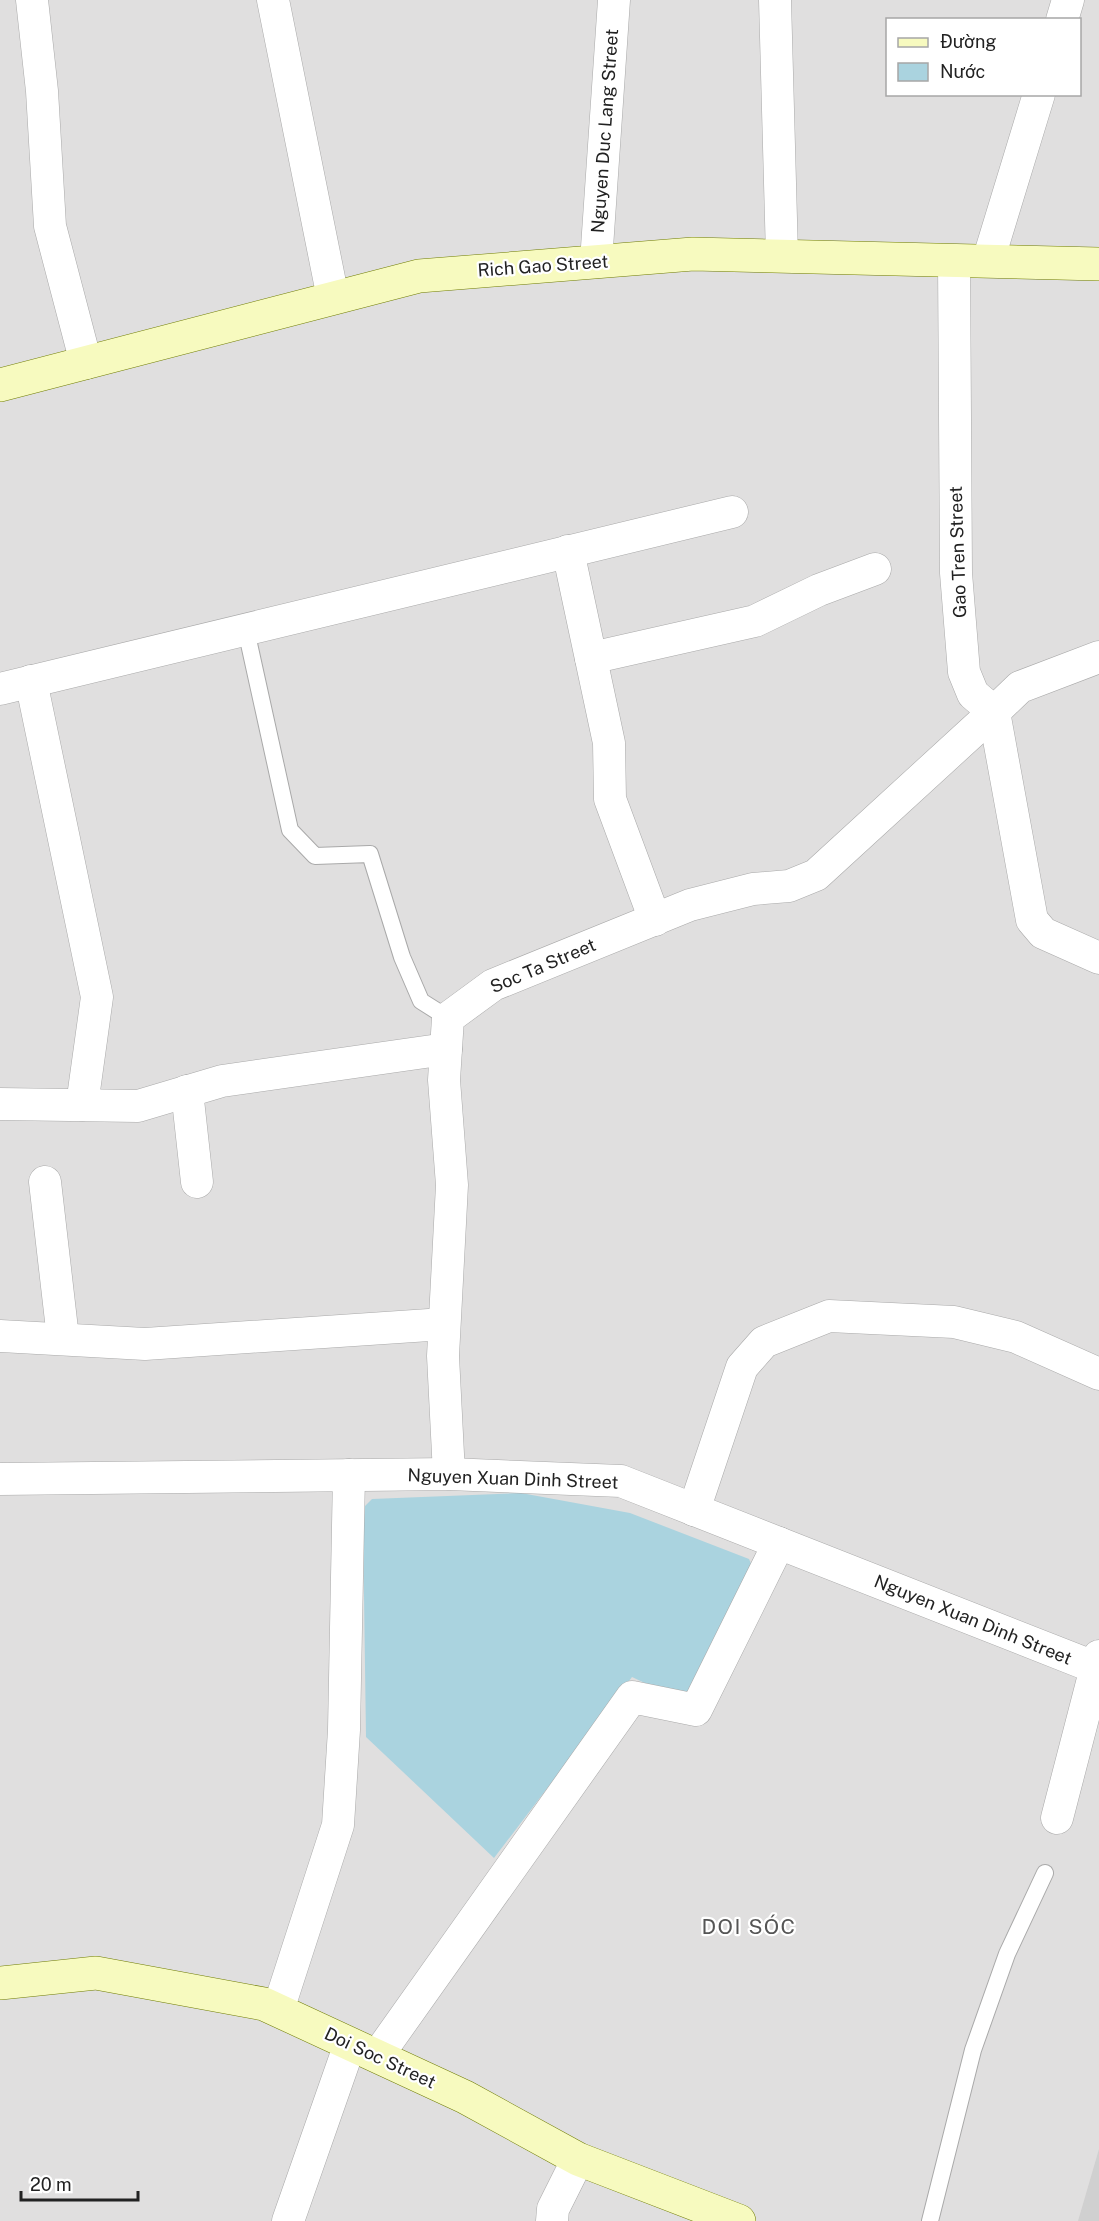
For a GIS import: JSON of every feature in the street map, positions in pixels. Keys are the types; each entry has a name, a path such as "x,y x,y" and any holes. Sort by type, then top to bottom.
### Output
{"street":[{"path":"32,0 42,91 50,226 86,363"},
{"path":"273,0 333,298"},
{"name":"Nguyen Duc Lang Street","path":"596,262 614,0"},
{"path":"775,0 782,256"},
{"path":"1063,18 1068,0"},
{"path":"988,261 1038,96"},
{"name":"Rich Gao Street","path":"0,385 419,276 693,254 1099,264"},
{"name":"Gao Tren Street","path":"954,261 956,573 964,672 973,694 994,712"},
{"path":"0,689 732,512"},
{"path":"568,551 609,743 610,799 655,920"},
{"path":"591,658 755,621 819,590 875,569"},
{"path":"1099,657 1020,687 994,712 1032,920 1042,933 1099,958"},
{"path":"32,681 97,997 82,1105"},
{"name":"Soc Ta Street","path":"448,1018 493,985 690,905 753,889 789,886 816,875 994,712"},
{"path":"448,1018 444,1080 452,1185 443,1356 449,1474"},
{"path":"0,1104 138,1106 222,1081 446,1049"},
{"path":"187,1091 196,1182"},
{"path":"45,1182 63,1338"},
{"path":"694,1510 742,1367 764,1342 829,1316 954,1322 1016,1337 1099,1374"},
{"path":"0,1336 145,1344 444,1324"},
{"name":"Nguyen Xuan Dinh Street","path":"0,1479 449,1474 621,1481 1098,1664"},
{"path":"278,2010 338,1825 344,1730 349,1475"},
{"path":"288,2221 364,2050 632,1697 696,1710 779,1543"},
{"path":"1057,1818 1098,1664"},
{"name":"Doi Soc Street","path":"0,1983 96,1973 264,2004 465,2097 578,2158 739,2221"},
{"path":"552,2221 553,2209 578,2158"}],"lane":[{"path":"246,630 290,830 315,856 369,854 402,957 421,1001 448,1018"},
{"path":"930,2221 973,2050 1007,1954 1045,1873"}],"shaded area":[{"path":"0,0 1099,0 1099,2221 0,2221"},
{"path":"1099,2149 1099,2221 1078,2221"}],"water":[{"path":"521,1493 630,1513 749,1559 755,1573 694,1691 681,1700 632,1677 494,1858 366,1737 363,1525 365,1506 372,1499"}],"district":[{"name":"DOI SÓC","path":"749,1927"}]}
